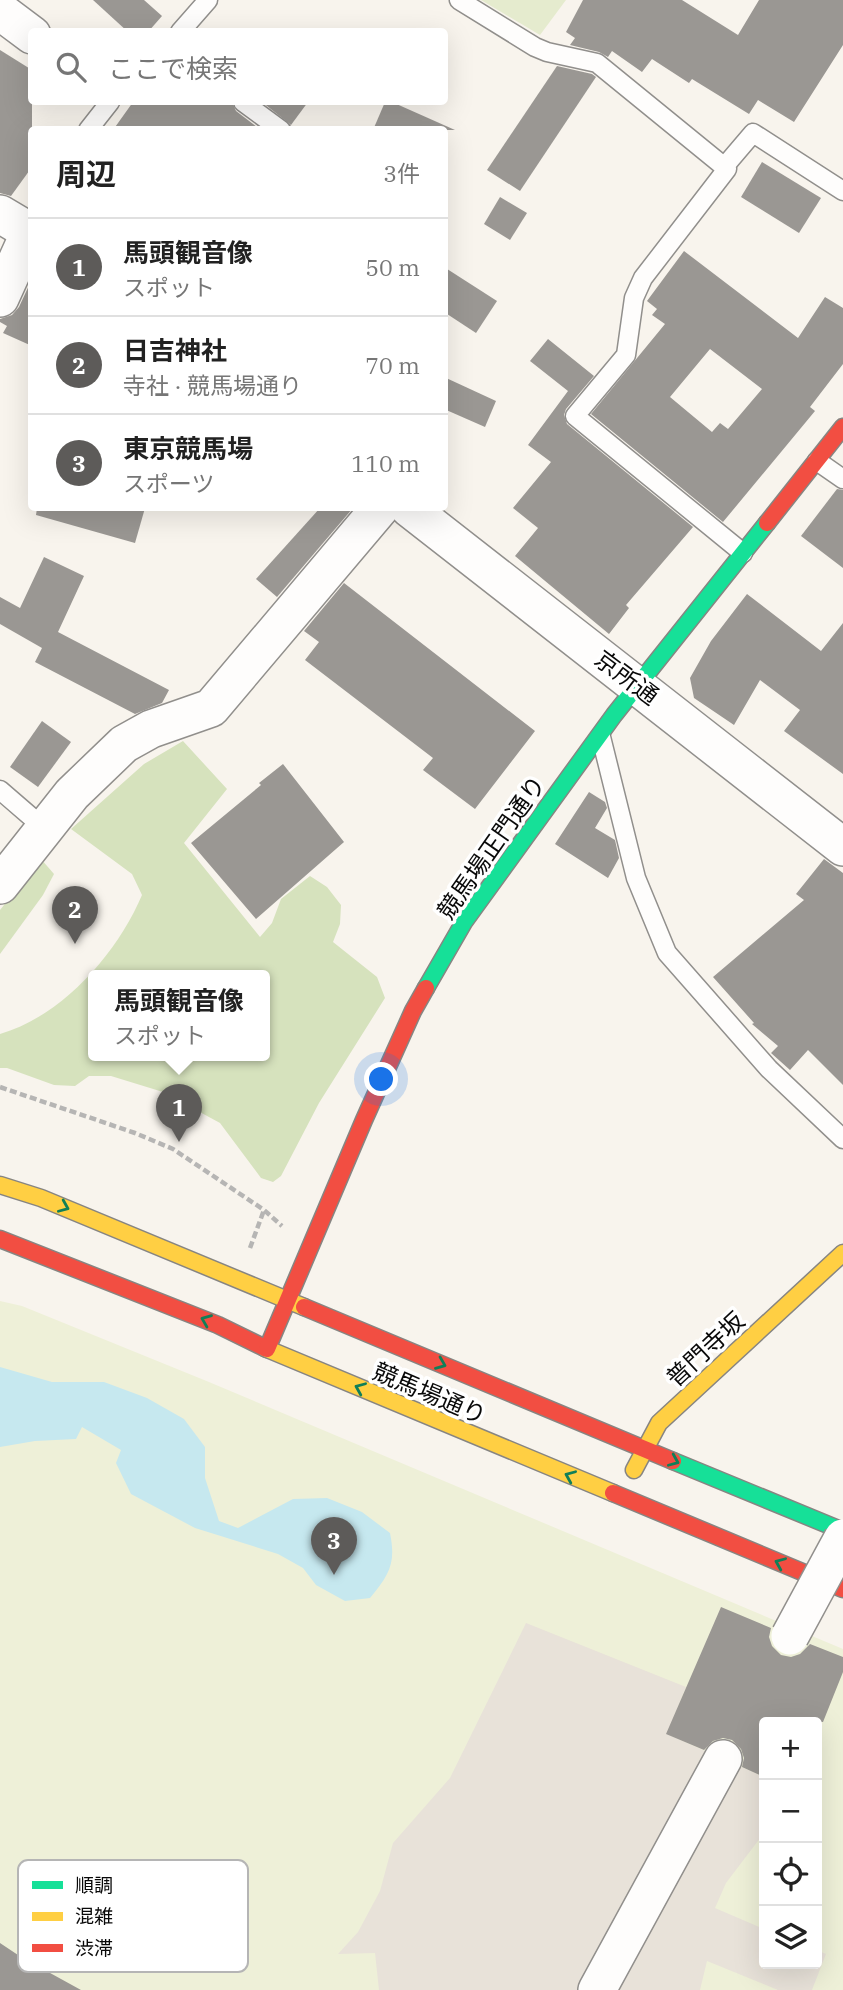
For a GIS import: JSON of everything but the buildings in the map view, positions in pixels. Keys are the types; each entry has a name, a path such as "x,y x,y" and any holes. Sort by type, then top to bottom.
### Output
{"street":[{"path":"0,11 28,32"},
{"path":"0,298 21,224"},
{"name":"競馬場正門通り","path":"267,1349 364,1120 425,988 477,903 600,734 843,427"},
{"path":"0,885 72,794 124,744 151,729 211,708 377,511"},
{"name":"京所通","path":"413,511 843,847"},
{"name":"競馬場通り","path":"0,1185 41,1198 843,1531"},
{"name":"競馬場通り","path":"0,1239 218,1325 267,1349 843,1590"},
{"name":"普門寺坂","path":"620,1496 659,1423 843,1254"},
{"path":"790,1636 843,1538"},
{"path":"597,1990 723,1759"}],"lane":[{"path":"184,28 208,0"},
{"path":"460,0 535,47 597,63 727,170 643,278 634,298 626,355 575,416 743,553"},
{"path":"91,126 108,105"},
{"path":"247,105 276,126"},
{"path":"724,167 753,133 843,191"},
{"path":"817,461 843,479"},
{"path":"600,734 636,878 667,953 769,1069 843,1139"},
{"path":"0,790 44,828"}],"path":[{"path":"0,1087 135,1133 173,1149 254,1203 264,1210 248,1253"}],"green space":[{"path":"481,0 566,0 540,35"},
{"path":"183,741 227,789 184,843 260,937 272,923 281,899 310,876 327,887 341,905 340,924 333,942 377,977 385,998 319,1103 281,1176 273,1182 261,1178 220,1123 163,1092 111,1076 89,1076 75,1086 54,1085 7,1068 0,1068 0,1034 45,1013 66,998 88,976 88,1061 270,1061 270,970 94,970 118,939 142,895 132,874 71,829 144,764"},
{"path":"41,859 54,874 43,895 0,954 0,910"},
{"path":"0,1301 22,1306 209,1382 843,1649 843,1990 0,1990"}],"shaded area":[{"path":"526,1623 686,1687 667,1734 759,1775 759,1840 726,1883 715,1908 759,1927 759,1969 820,1969 812,1990 778,1990 707,1961 700,1990 379,1990 375,1953 338,1954 358,1932 380,1891 393,1843 450,1778"}],"water":[{"path":"0,1367 52,1382 104,1382 147,1398 184,1419 205,1447 205,1478 219,1521 238,1528 293,1499 327,1498 362,1512 390,1533 392,1560 387,1575 370,1598 345,1601 316,1585 303,1568 278,1554 195,1528 131,1494 116,1463 121,1450 82,1427 76,1439 35,1441 0,1447"}],"traffic: fast":[{"path":"426,988 464,922 614,715 767,523"},
{"path":"673,1461 843,1531"}],"traffic: slow":[{"path":"0,1185 41,1198 304,1307"},
{"path":"634,1470 659,1423 843,1253"},
{"path":"265,1348 613,1493"}],"traffic: jam":[{"path":"767,523 843,427"},
{"path":"267,1349 364,1120 426,988"},
{"path":"0,1239 218,1325 265,1348"},
{"path":"304,1307 673,1461"},
{"path":"613,1493 843,1589"}],"place":[{"name":"日吉神社","path":"75,944"},
{"name":"馬頭観音像","path":"179,1142"},
{"name":"東京競馬場","path":"334,1575"}]}
